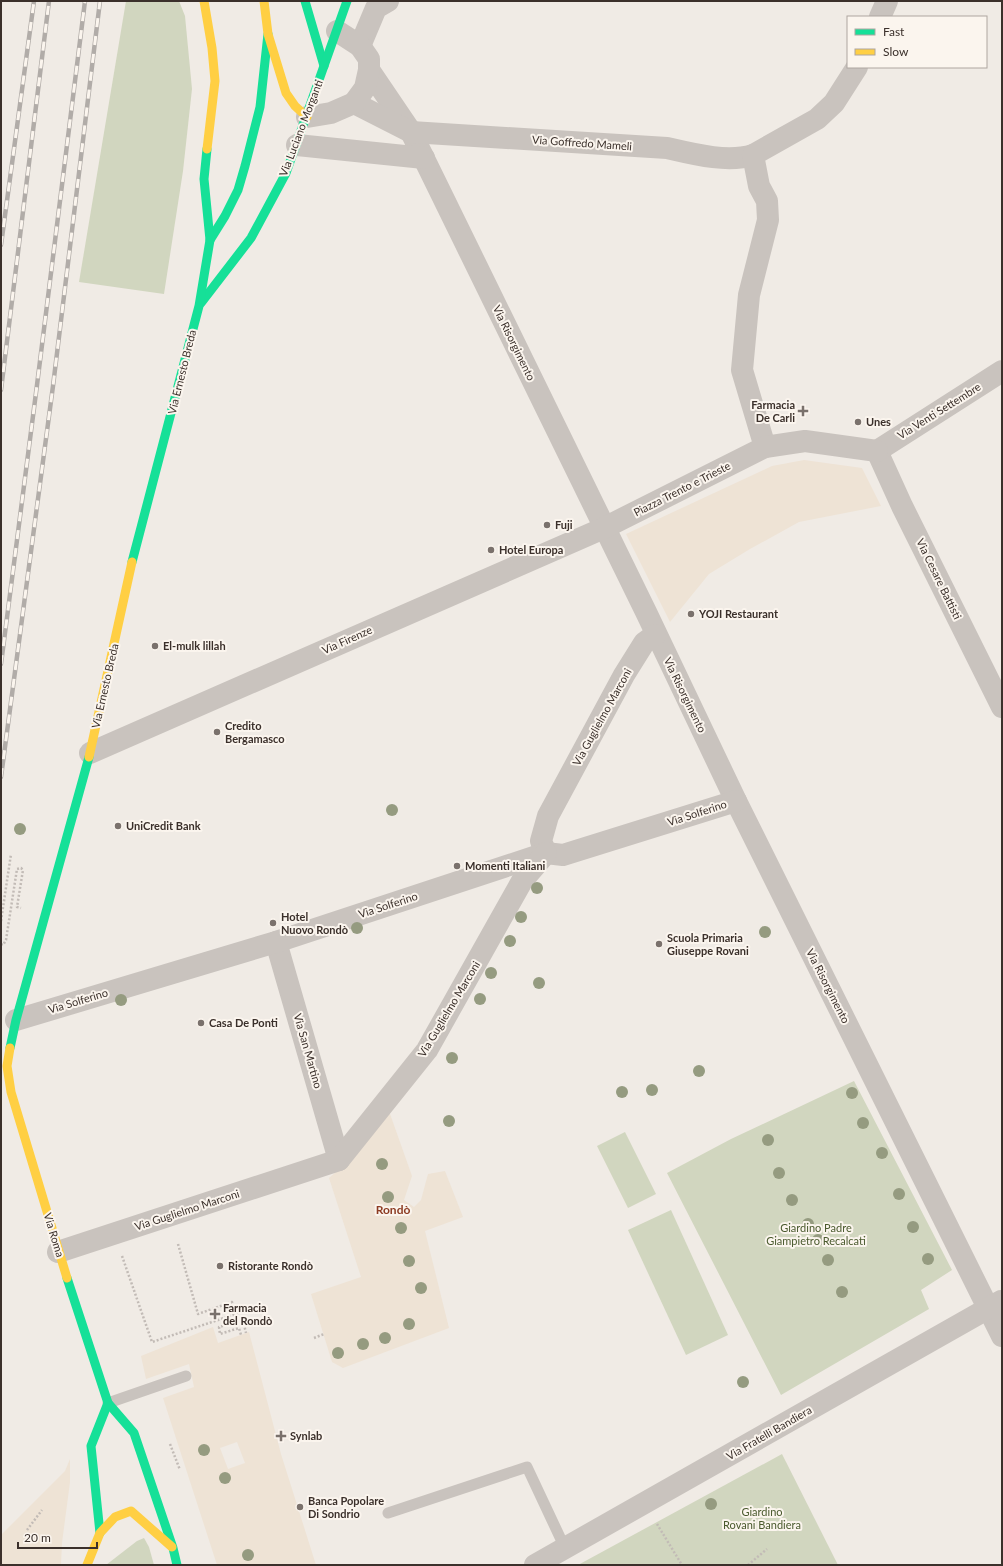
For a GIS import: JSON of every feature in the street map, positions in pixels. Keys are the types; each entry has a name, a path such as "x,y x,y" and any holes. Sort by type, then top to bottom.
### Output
{"main road":[{"path":"204,1 212,48 215,81 204,179 210,240"},
{"path":"264,1 268,34 286,93 295,106 307,117"},
{"path":"305,1 324,66"},
{"name":"Via Luciano Morganti","path":"199,306 251,238 286,172 297,145 324,66 329,26 347,1"},
{"path":"308,12 329,26"},
{"path":"210,240 225,216 238,190 246,166 260,107 268,34"},
{"name":"Via Ernesto Breda","path":"7,1066 16,1020 90,753 134,555 199,306 210,240"},
{"name":"Via Roma","path":"7,1066 11,1092 58,1252 108,1403"},
{"path":"100,1533 91,1446 108,1403 134,1433 173,1548 177,1565"},
{"path":"87,1565 100,1533 115,1517 131,1511 173,1548"}],"street":[{"path":"360,46 376,8 388,1"},
{"path":"880,16 887,1"},
{"name":"Via Risorgimento","path":"329,26 360,46 369,59 369,70 365,88 354,103"},
{"path":"764,447 742,370 749,295 768,220 767,201 759,186 753,155 817,119 834,103 855,68"},
{"name":"Via Risorgimento","path":"369,70 411,132 604,528"},
{"path":"307,117 331,113 354,103 411,132"},
{"name":"Via Goffredo Mameli","path":"411,132 667,148 702,156 743,158 753,155"},
{"path":"297,145 424,158"},
{"name":"Via Venti Settembre","path":"877,451 1002,371"},
{"name":"Piazza Trento e Trieste","path":"604,528 764,447 806,441 877,451"},
{"name":"Via Cesare Battisti","path":"877,451 902,506 1002,707"},
{"path":"604,528 655,635"},
{"name":"Via Firenze","path":"90,753 604,528"},
{"name":"Via Risorgimento","path":"655,635 736,800 995,1305 1002,1336"},
{"name":"Via Guglielmo Marconi","path":"58,1252 339,1160 427,1050 522,881 546,853 541,841 548,816 624,675 644,643 655,635"},
{"name":"Via Solferino","path":"16,1020 276,942 546,853 563,855 736,800"},
{"name":"Via San Martino","path":"276,942 339,1160"},
{"name":"Via Fratelli Bandiera","path":"536,1565 995,1305"}],"lane":[{"path":"108,1403 186,1376"},
{"path":"388,1513 528,1467 565,1548"}],"path":[{"path":"1,921 11,854"},
{"path":"1,944 3,945 6,940 17,869 21,868 23,870 17,907 45,914"},
{"path":"178,1244 198,1314 232,1302 237,1322 219,1327 220,1334 239,1328 241,1335"},
{"path":"120,1251 152,1342 242,1312"},
{"path":"242,1316 246,1333"},
{"path":"314,1338 324,1334"},
{"path":"170,1444 180,1470"},
{"path":"646,1503 682,1565"},
{"path":"27,1530 42,1510"},
{"path":"748,1565 767,1549"}],"green space":[{"path":"126,1 179,1 185,16 192,89 183,171 164,294 79,282"},
{"name":"Giardino Padre Giampietro Recalcati","path":"854,1081 952,1270 921,1290 929,1309 781,1395 667,1173 731,1139"},
{"path":"625,1132 656,1194 628,1208 597,1146"},
{"path":"671,1210 728,1335 686,1355 628,1230"},
{"name":"Giardino Rovani Bandiera","path":"782,1454 838,1565 578,1565"},
{"path":"144,1538 149,1547 154,1565 106,1565 137,1541"}],"shaded area":[{"path":"804,460 862,468 881,506 799,522 709,574 670,622 626,534 772,466"},
{"path":"389,1111 412,1176 404,1200 414,1207 421,1200 428,1174 445,1171 463,1217 425,1231 449,1328 343,1368 332,1362 311,1294 361,1277 329,1178 344,1165"},
{"path":"213,1327 218,1343 249,1332 281,1454 316,1565 217,1565 163,1398 194,1387 189,1364 146,1379 141,1356","holes":["237,1442 245,1463 228,1469 220,1448"]},
{"path":"70,1459 70,1482 62,1543 61,1565 1,1565 1,1535 65,1471"}],"railway":[{"path":"1,245 34,1"},
{"path":"1,390 49,1"},
{"path":"1,664 85,1"},
{"path":"1,777 53,386 100,1"}],"traffic: fast":[{"path":"305,1 324,66"},
{"path":"201,303 251,238 286,173 347,1"},
{"path":"210,240 225,216 238,190 245,166 260,107 268,34"},
{"path":"132,562 199,306 210,240 204,179 207,149"},
{"path":"10,1048 16,1020 89,757"},
{"path":"67,1278 108,1403 134,1433 173,1548 177,1565"},
{"path":"100,1533 91,1446 108,1403"}],"traffic: slow":[{"path":"204,1 212,48 215,81 207,149"},
{"path":"264,1 268,34 286,93 295,106 307,117"},
{"path":"89,757 132,562"},
{"path":"10,1048 7,1066 11,1092 67,1278"},
{"path":"87,1565 100,1533 115,1517 131,1511 172,1547"}],"place":[{"name":"Farmacia De Carli","path":"803,411"},
{"name":"Unes","path":"858,422"},
{"name":"Fuji","path":"547,525"},
{"name":"Hotel Europa","path":"491,550"},
{"name":"YOJI Restaurant","path":"691,614"},
{"name":"El-mulk lillah","path":"155,646"},
{"name":"Credito Bergamasco","path":"217,732"},
{"name":"UniCredit Bank","path":"118,826"},
{"name":"Momenti Italiani","path":"457,866"},
{"name":"Hotel Nuovo Rondò","path":"273,923"},
{"name":"Scuola Primaria Giuseppe Rovani","path":"659,944"},
{"name":"Casa De Ponti","path":"201,1023"},
{"name":"Ristorante Rondò","path":"220,1266"},
{"name":"Farmacia del Rondò","path":"215,1314"},
{"name":"Synlab","path":"281,1436"},
{"name":"Banca Popolare Di Sondrio","path":"300,1507"}],"district":[{"name":"Rondò","path":"393,1210"}]}
